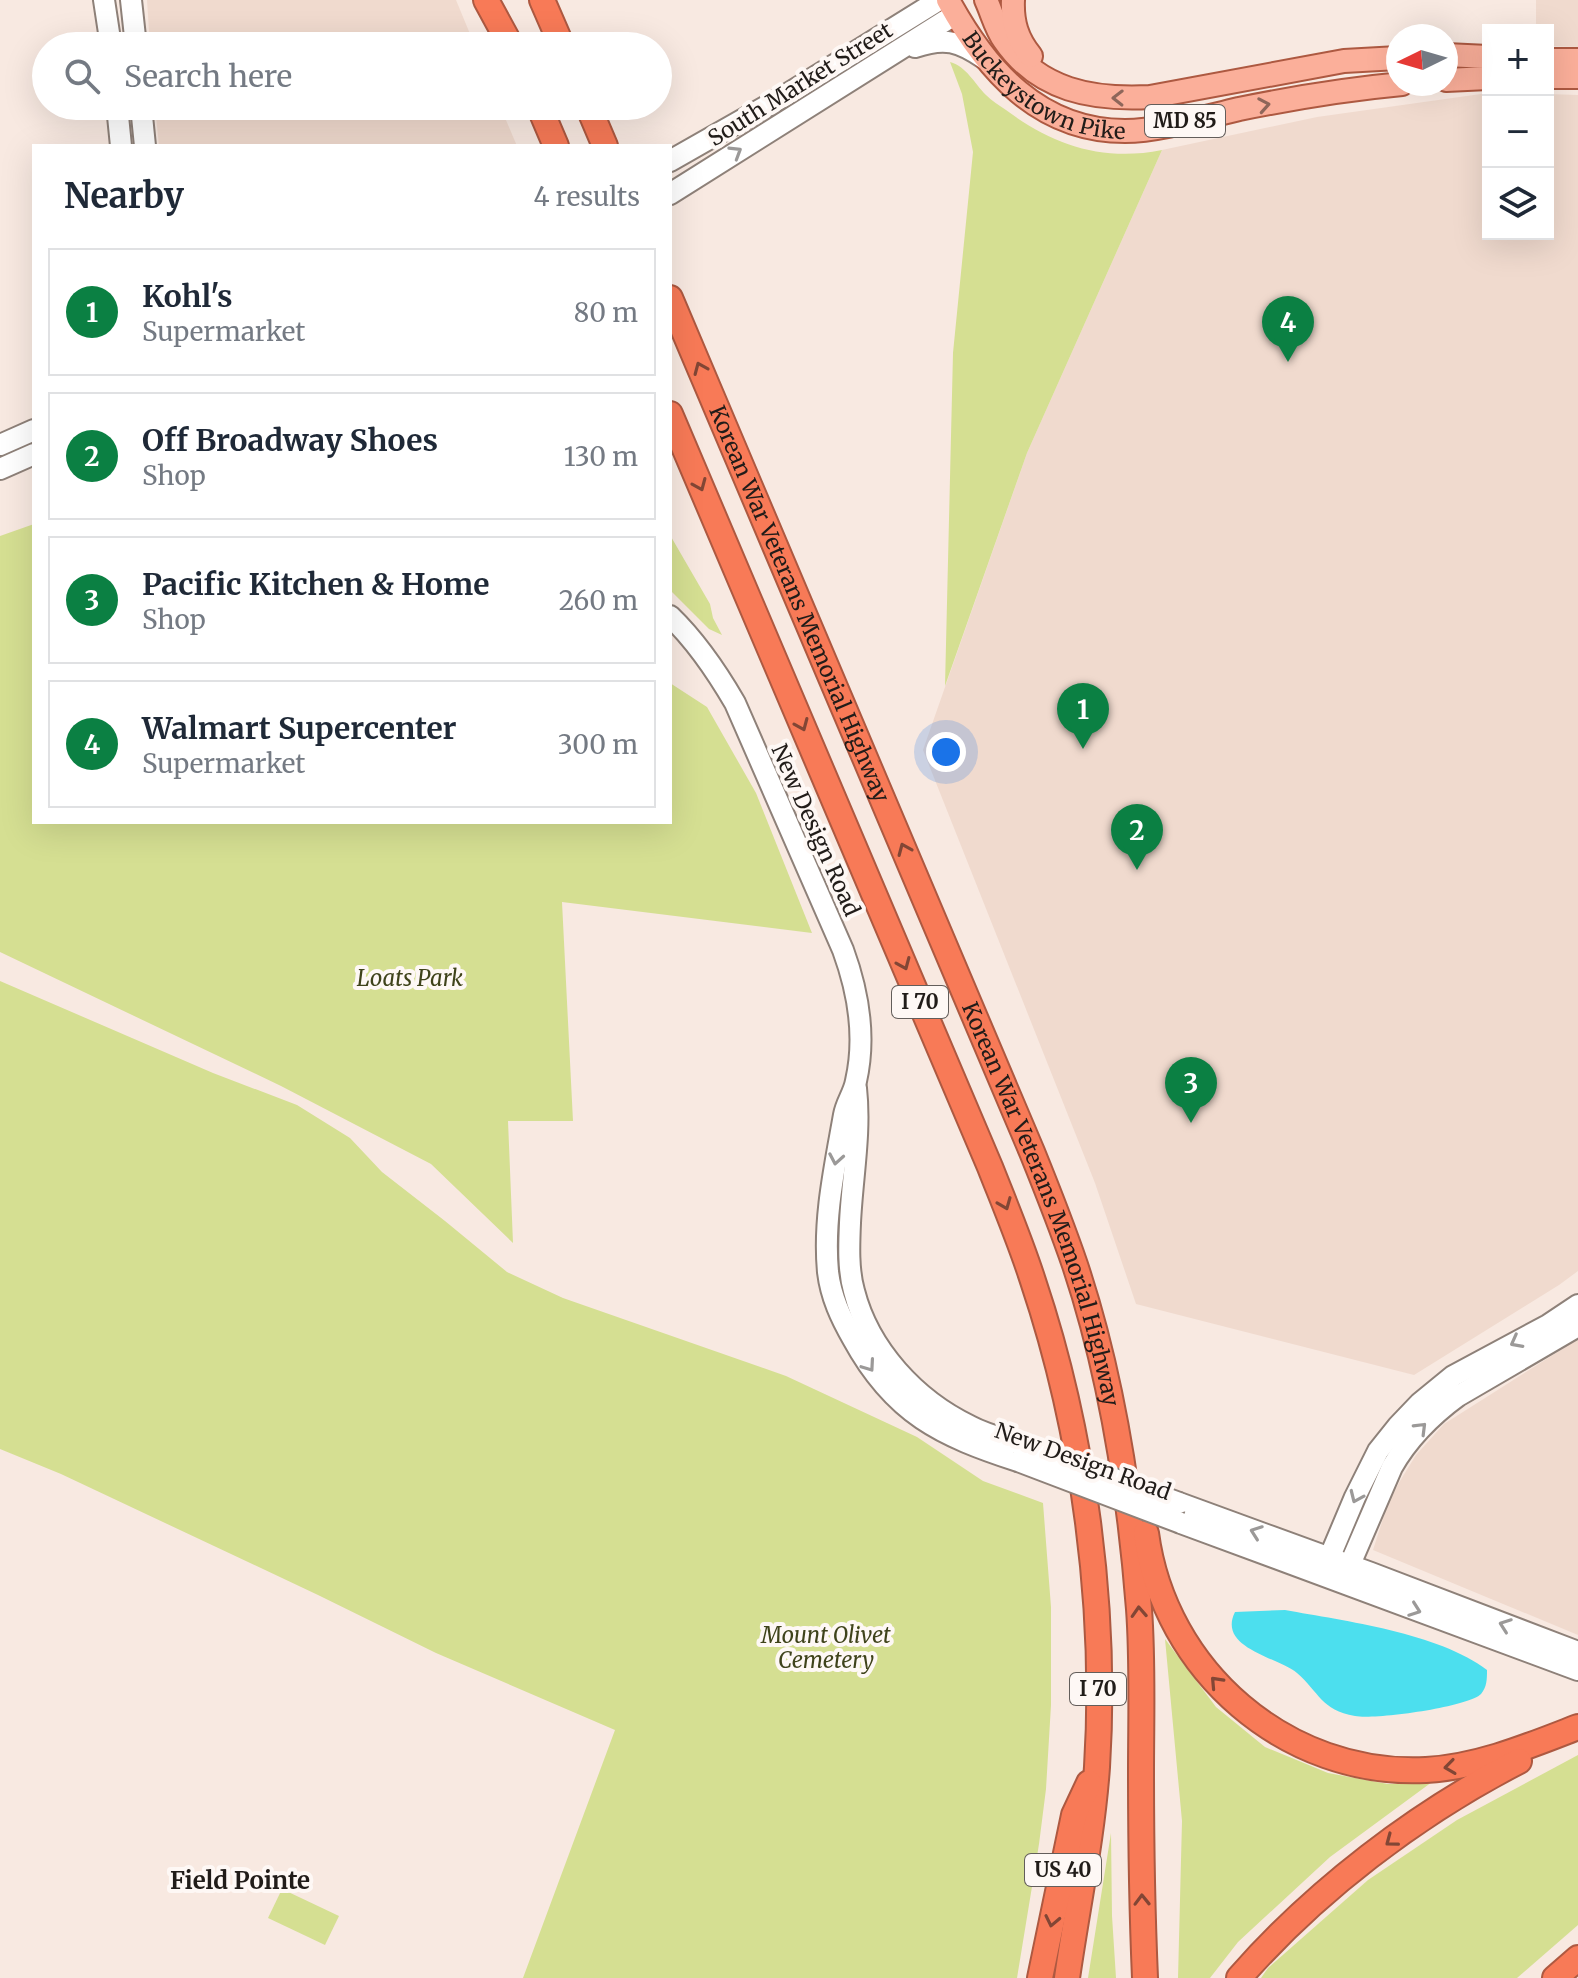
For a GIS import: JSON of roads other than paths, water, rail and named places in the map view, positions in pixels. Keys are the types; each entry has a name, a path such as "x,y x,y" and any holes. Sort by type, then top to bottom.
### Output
{"highway":[{"path":"486,0 505,32"},
{"path":"494,0 507,32"},
{"path":"542,0 558,32"},
{"path":"552,0 561,32"},
{"path":"545,120 555,144"},
{"path":"594,120 604,144"},
{"name":"Korean War Veterans Memorial Highway","path":"672,303 1054,1205 1076,1268 1111,1403 1132,1533 1141,1673 1141,1858 1145,1978"},
{"name":"Korean War Veterans Memorial Highway","path":"672,419 984,1153 1033,1281 1050,1337 1080,1475 1095,1583 1098,1680 1097,1767 1089,1841 1067,1978"},
{"path":"1054,1205 1099,1323 1122,1401 1137,1466 1155,1576 1180,1634 1198,1662 1223,1690 1275,1732 1306,1748 1367,1767 1426,1770 1463,1765 1578,1729"},
{"path":"1239,1978 1314,1904 1393,1839 1473,1786 1578,1729"},
{"name":"US 40","path":"1040,1978 1074,1815 1097,1767"},
{"path":"1555,1978 1578,1958"}],"main road":[{"path":"104,0 109,32"},
{"path":"131,0 134,32"},
{"path":"900,25 917,0"},
{"path":"947,5 977,0"},
{"name":"Buckeystown Pike","path":"986,0 1003,39 1023,63 1043,79 1097,97 1150,97 1344,61 1386,59"},
{"path":"1013,0 1012,15 1020,43 1044,72 1071,90"},
{"name":"South Market Street","path":"672,160 900,25 947,5"},
{"name":"South Market Street","path":"672,193 888,56 947,5"},
{"name":"Buckeystown Pike","path":"947,5 1001,78 1026,99 1058,118 1089,128 1126,131 1168,125 1247,108 1386,85"},
{"path":"888,56 938,41 959,43 987,61"},
{"path":"1458,56 1482,57"},
{"path":"1554,60 1578,60"},
{"path":"1554,77 1578,77"},
{"path":"1458,79 1482,78"},
{"path":"118,120 121,144"},
{"path":"142,120 145,144"},
{"path":"0,445 32,431"},
{"path":"0,469 32,455"},
{"name":"New Design Road","path":"672,618 698,647 735,703 843,950 854,983 860,1052 856,1084 845,1108 831,1193 827,1234 828,1272 832,1297 839,1314 867,1366 890,1393 926,1422 953,1438 1018,1452 1336,1571 1578,1670"},
{"path":"1336,1571 1355,1497 1383,1445 1398,1426 1453,1376 1548,1325 1578,1305"},
{"path":"1336,1571 1400,1452 1416,1433 1458,1396 1578,1326"},
{"name":"New Design Road","path":"1336,1571 1578,1652"}],"water":[{"path":"1285,1610 1390,1630 1444,1647 1487,1670 1484,1689 1473,1699 1421,1711 1366,1717 1344,1713 1328,1705 1297,1673 1252,1650 1234,1634 1232,1624 1235,1612"}],"place":[{"name":"Walmart Supercenter","path":"1288,362"},
{"name":"Kohl's","path":"1083,749"},
{"name":"Off Broadway Shoes","path":"1137,870"},
{"name":"Pacific Kitchen & Home","path":"1191,1123"}],"district":[{"name":"Field Pointe","path":"240,1881"}],"park label":[{"name":"Loats Park","path":"410,978"},
{"name":"Mount Olivet Cemetery","path":"826,1648"}]}
